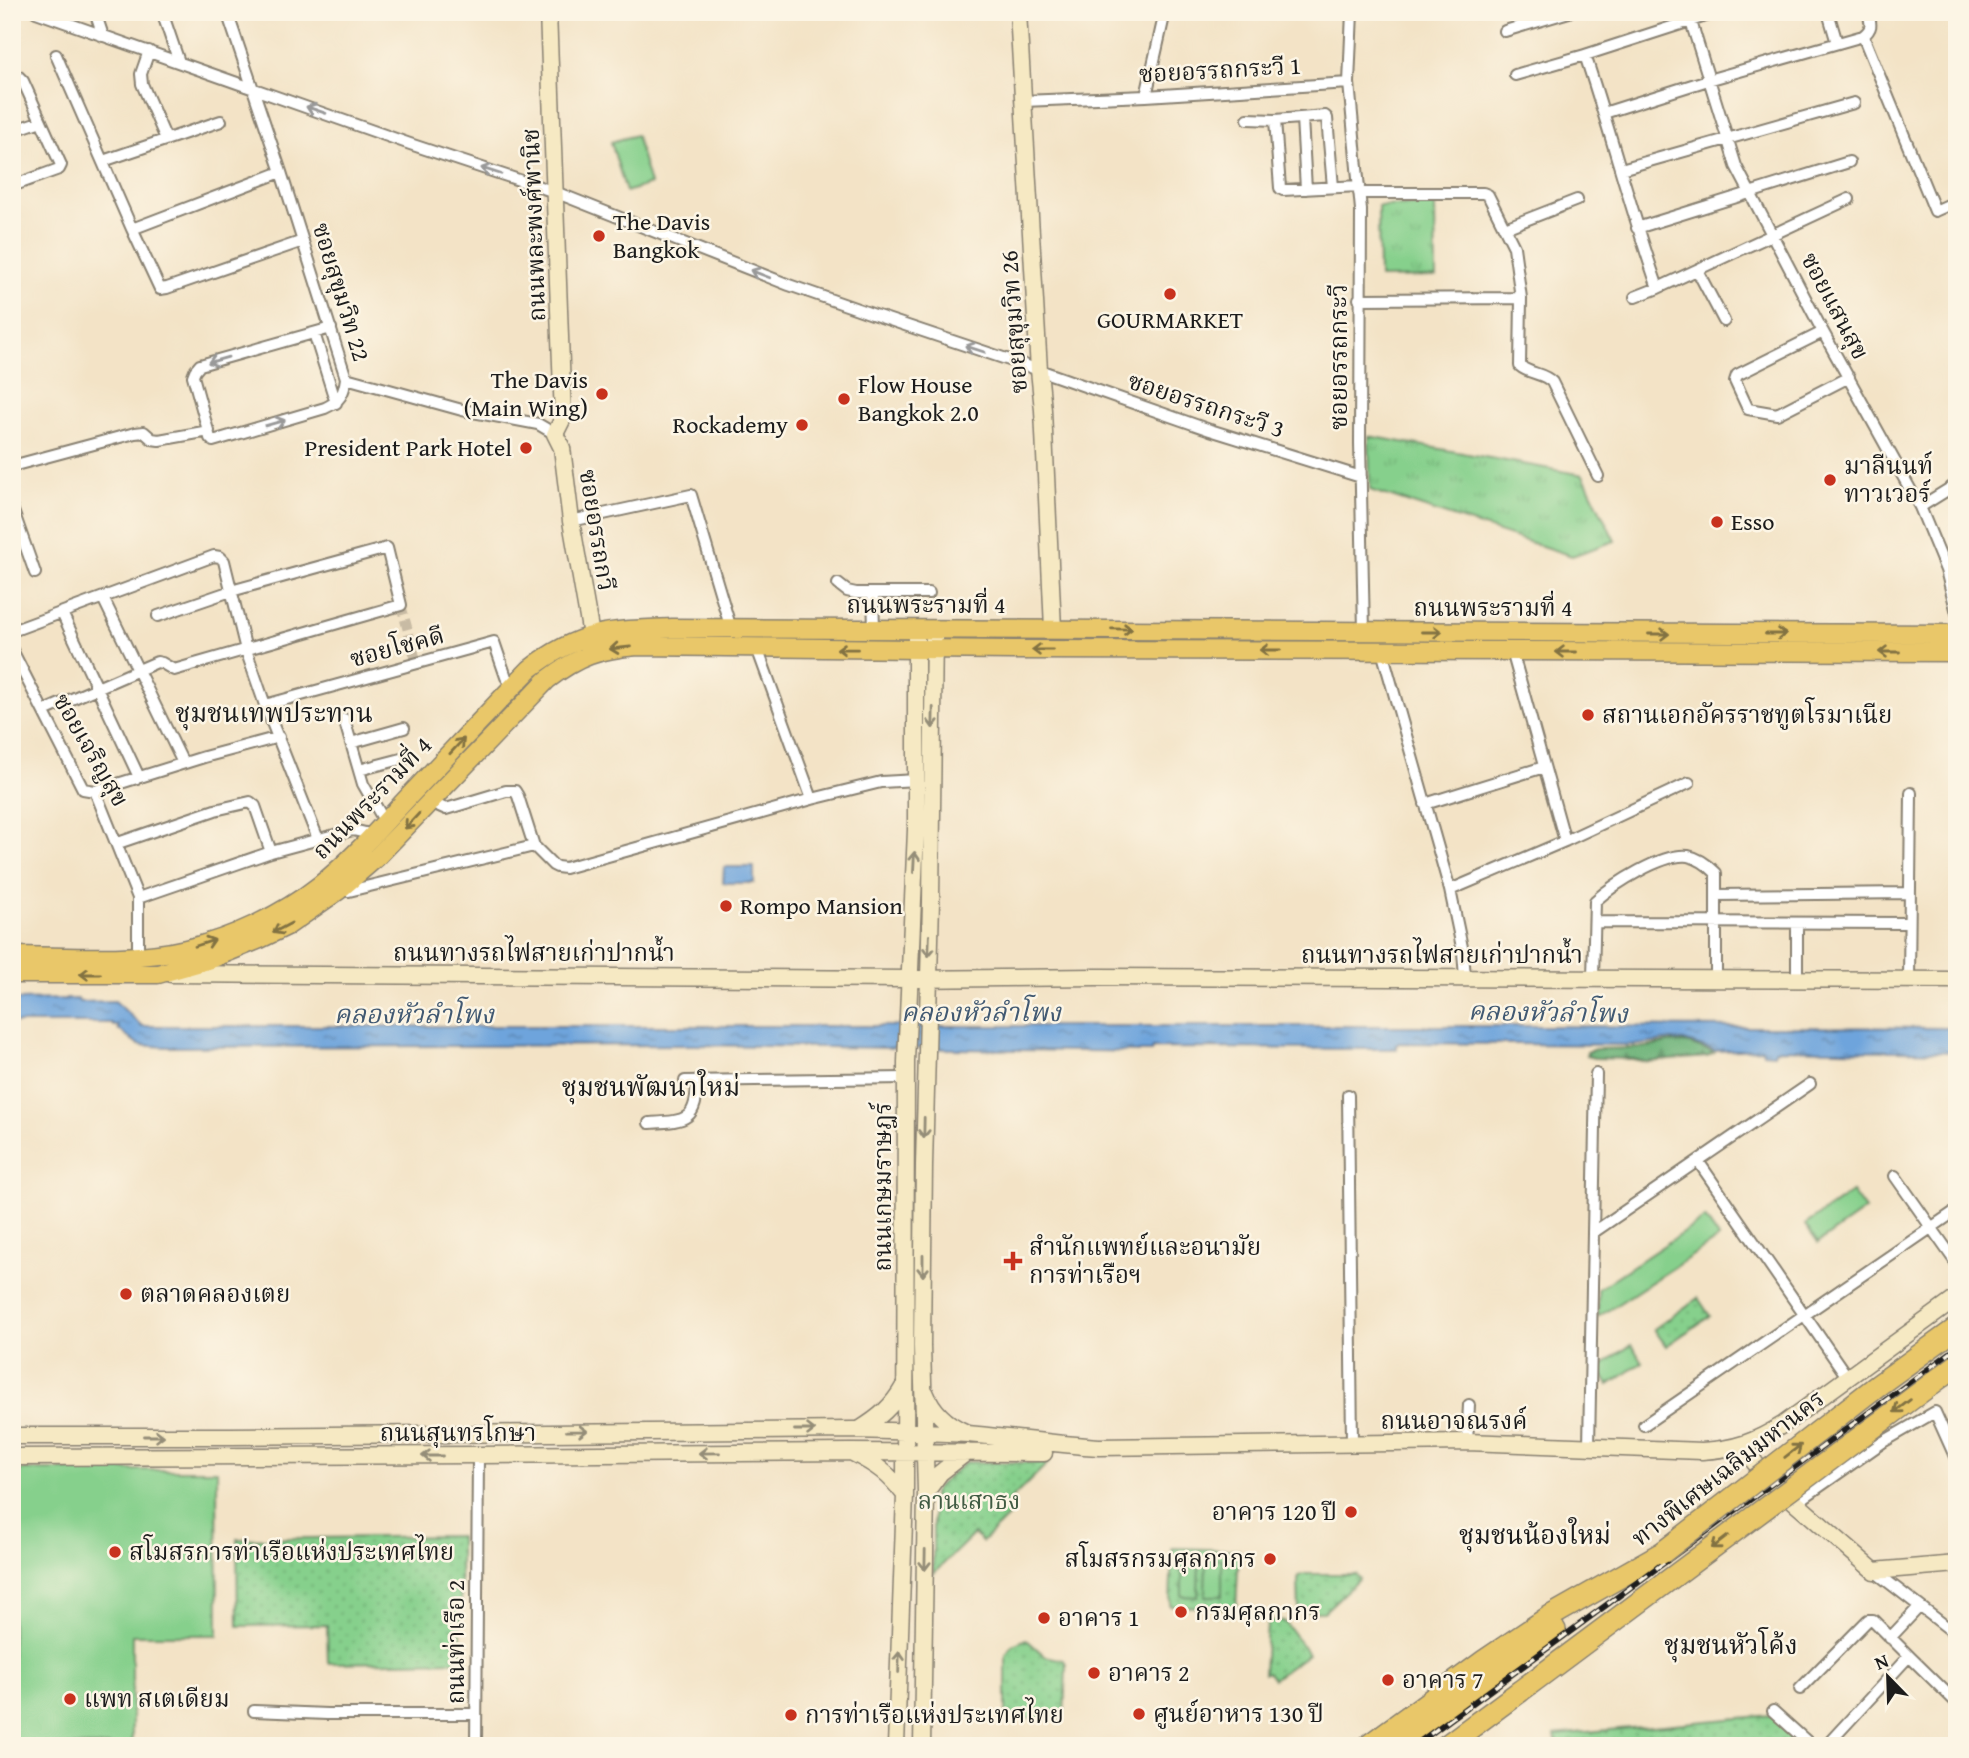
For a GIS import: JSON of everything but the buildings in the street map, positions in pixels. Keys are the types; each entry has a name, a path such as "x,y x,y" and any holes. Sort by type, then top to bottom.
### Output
{"highway":[{"name":"ทางพิเศษเฉลิมมหานคร","path":"1395,1746 1661,1553 1877,1385 1957,1328"},
{"path":"1446,1746 1955,1366"},
{"path":"1368,1746 1549,1617 1661,1553"},
{"path":"1454,1746 1483,1719"}],"main road":[{"name":"ถนนพระรามที่ 4","path":"12,956 138,956 186,949 255,924 279,912 320,885 380,829 513,687 549,655 591,635 636,629 1957,634"},
{"path":"1364,632 1364,651"},
{"name":"ถนนพระรามที่ 4","path":"12,974 158,974 211,959 287,926 339,890 377,857 539,687 564,667 597,651 638,646 925,650 1957,652"}],"street":[{"name":"ซอยอรรถกระวี 3","path":"36,12 60,16 103,36 555,192 789,285 1210,430 1361,477"},
{"path":"95,12 103,36"},
{"path":"162,12 179,62"},
{"name":"ซอยสุขุมวิท 22","path":"227,12 346,378 462,410 538,424 555,434"},
{"name":"ถนนพละพงศ์พานิช","path":"548,12 564,418 555,434"},
{"name":"ซอยสุขุมวิท 26","path":"1018,12 1044,410 1053,629"},
{"path":"1146,96 1165,12"},
{"path":"1349,82 1352,12"},
{"path":"1505,31 1569,12"},
{"path":"1515,75 1585,55 1690,16 1718,12"},
{"path":"1828,12 1838,43"},
{"path":"1604,113 1863,36 1872,26 1868,12"},
{"name":"ซอยแสนสุข","path":"1690,16 1736,166 1920,507 1945,570 1957,613"},
{"path":"1863,36 1935,211 1957,201"},
{"path":"149,51 141,74 142,85 166,139"},
{"path":"56,55 160,289 303,241"},
{"path":"1585,55 1637,228 1658,288"},
{"path":"12,78 20,77 61,167 12,186"},
{"name":"ซอยอรรถกระวี 1","path":"1023,101 1146,96 1349,82"},
{"name":"ซอยอรรถกระวี","path":"1349,82 1361,209 1359,299 1364,632"},
{"path":"1621,169 1854,103"},
{"path":"1248,119 1275,120 1321,115 1327,118 1333,187"},
{"path":"1302,118 1306,189"},
{"path":"1275,120 1279,185 1283,190 1333,187 1488,195 1514,247 1521,298 1520,366 1549,378 1558,390 1598,476"},
{"path":"12,131 41,121"},
{"path":"103,161 221,121"},
{"path":"1637,228 1849,162"},
{"path":"132,229 281,172"},
{"path":"1635,297 1849,199"},
{"path":"1505,228 1577,200"},
{"path":"1697,270 1724,321"},
{"path":"1359,299 1521,298"},
{"path":"331,328 200,365 193,376 209,431 213,440 325,408 336,403 344,391 346,378"},
{"path":"1824,332 1737,375 1735,381 1748,409 1777,414 1849,377"},
{"path":"314,333 336,403"},
{"path":"12,466 135,433 144,432 152,439 159,440 209,431"},
{"name":"ซอยอรรถกวี","path":"555,434 562,447 571,521 591,635"},
{"path":"1920,507 1957,484"},
{"path":"571,521 691,495 731,629"},
{"path":"12,508 35,573"},
{"path":"44,712 158,662 174,670 401,605 387,548 231,591 158,616"},
{"path":"12,631 214,556 220,557 224,561 246,650 265,705 318,839"},
{"path":"838,584 851,593 929,593"},
{"path":"873,594 874,629"},
{"path":"103,598 183,763"},
{"path":"62,613 139,777"},
{"name":"ถนนเกษมราษฎร์","path":"922,1746 926,1492 923,1387 925,1060 928,979 924,830 925,629"},
{"name":"ซอยโชคดี","path":"265,705 494,642 506,677 513,687"},
{"path":"758,648 812,799"},
{"name":"ซอยเจริญสุข","path":"12,650 83,789 95,792 118,844 138,898 138,956"},
{"name":"ถนนเกษมราษฎร์","path":"896,1746 905,1495 906,1070 909,979 924,830 917,780 925,650"},
{"path":"1382,651 1450,890 1463,952 1465,977"},
{"path":"1512,651 1564,841"},
{"path":"138,898 271,852 353,830 380,829 363,784 344,719"},
{"path":"351,743 404,729"},
{"path":"95,792 183,763 279,737"},
{"path":"359,771 409,757"},
{"path":"1425,804 1544,767"},
{"path":"430,802 446,809 506,791 515,791 534,846 557,867 565,868 812,799 881,782 917,780"},
{"path":"1450,890 1689,783"},
{"path":"1909,979 1911,793"},
{"path":"118,844 215,810 250,802 255,806 271,852"},
{"path":"339,890 349,891 534,846"},
{"path":"1593,978 1595,901 1623,880 1672,858 1686,856 1705,863 1716,873 1716,980"},
{"path":"1716,895 1910,893"},
{"path":"1594,922 1909,923"},
{"path":"1797,923 1797,979"},
{"name":"ถนนทางรถไฟสายเก่าปากน้ำ","path":"158,974 909,979 1465,977 1957,980"},
{"path":"685,1081 906,1070"},
{"path":"1590,1446 1596,1074"},
{"path":"649,1123 676,1122 689,1114 697,1100 697,1081"},
{"path":"1594,1232 1810,1084"},
{"path":"1348,1095 1352,1443"},
{"path":"1698,1161 1848,1378"},
{"path":"1895,1176 1957,1264"},
{"path":"905,1197 924,1198"},
{"path":"1644,1425 1957,1210"},
{"name":"ถนนอาจณรงค์","path":"904,1430 1099,1447 1467,1442 1702,1451 1747,1449 1957,1298"},
{"name":"ถนนอาจณรงค์","path":"905,1452 1122,1454 1474,1450 1718,1456 1779,1437 1957,1310"},
{"path":"859,1430 895,1402 904,1386"},
{"path":"923,1387 929,1403 941,1418 972,1435"},
{"path":"1467,1442 1469,1405"},
{"path":"1796,1503 1883,1442 1935,1412 1957,1461"},
{"name":"ถนนสุนทรโกษา","path":"12,1436 904,1430"},
{"path":"12,1446 71,1444 114,1436"},
{"path":"1747,1449 1773,1483 1874,1571 1957,1635"},
{"path":"850,1452 886,1473 905,1495"},
{"name":"ถนนสุนทรโกษา","path":"12,1457 905,1452"},
{"path":"926,1492 940,1473 967,1452"},
{"name":"ถนนท่าเรือ 2","path":"476,1746 478,1455"},
{"path":"1874,1571 1957,1564"},
{"path":"1891,1638 1919,1607"},
{"path":"1800,1689 1866,1620 1873,1620 1957,1703"},
{"path":"1826,1746 1909,1656"},
{"path":"1773,1711 1812,1746"},
{"path":"254,1712 476,1714"}],"green space":[{"path":"636,135 650,184 626,192 611,142"},
{"path":"1435,205 1436,277 1379,278 1378,206"},
{"path":"1369,436 1583,475 1615,541 1572,556 1370,490"},
{"path":"1673,1042 1686,1043 1714,1053 1707,1057 1646,1062 1586,1056 1587,1052 1595,1049 1641,1048"},
{"path":"1852,1192 1865,1210 1818,1243 1805,1225"},
{"path":"1705,1218 1719,1238 1598,1317 1598,1289"},
{"path":"1698,1298 1710,1316 1666,1346 1654,1329"},
{"path":"1631,1345 1643,1362 1609,1385 1598,1368"},
{"name":"ลานเสาธง","path":"966,1462 1048,1463 1003,1507 1011,1514 982,1542 974,1534 933,1574 933,1493"},
{"name":"สโมสรการท่าเรือแห่งประเทศไทย","path":"12,1470 217,1470 218,1635 132,1635 132,1746 12,1746"},
{"path":"460,1536 461,1661 328,1663 327,1625 238,1626 237,1539"},
{"path":"1172,1548 1239,1550 1236,1608 1170,1606"},
{"path":"1182,1559 1199,1559 1198,1597 1182,1596"},
{"path":"1206,1559 1222,1559 1222,1596 1205,1596"},
{"path":"1355,1574 1359,1579 1324,1612 1299,1612 1298,1580 1299,1576"},
{"path":"1276,1620 1285,1622 1308,1654 1273,1679 1268,1673 1264,1673 1267,1624"},
{"path":"1026,1639 1045,1656 1064,1660 1064,1719 1006,1718 1006,1655 1013,1645"},
{"path":"1772,1715 1806,1746 1557,1746 1555,1735"}],"water":[{"path":"724,867 754,867 754,883 723,883"},
{"path":"78,999 79,1002 115,1001 142,1026 1957,1028 1957,1052 1775,1049 1774,1054 1763,1053 1762,1049 1715,1051 1672,1040 1637,1045 1397,1043 1397,1049 1152,1048 1151,1052 695,1045 166,1047 139,1045 112,1023 12,1023 12,1000"}],"tunnel":[{"path":"401,605 417,664"}],"railway":[{"path":"1414,1746 1957,1348"}],"place":[{"name":"The Davis Bangkok","path":"599,236"},
{"name":"GOURMARKET","path":"1170,294"},
{"name":"The Davis (Main Wing)","path":"602,394"},
{"name":"Flow House Bangkok 2.0","path":"844,399"},
{"name":"Rockademy","path":"802,425"},
{"name":"President Park Hotel","path":"526,448"},
{"name":"มาลีนนท์ ทาวเวอร์","path":"1830,480"},
{"name":"Esso","path":"1717,522"},
{"name":"สถานเอกอัครราชทูตโรมาเนีย","path":"1588,715"},
{"name":"Rompo Mansion","path":"726,906"},
{"name":"สำนักแพทย์และอนามัย การท่าเรือฯ","path":"1013,1261"},
{"name":"ตลาดคลองเตย","path":"126,1294"},
{"name":"อาคาร 120 ปี","path":"1351,1512"},
{"name":"สโมสรการท่าเรือแห่งประเทศไทย","path":"115,1552"},
{"name":"สโมสรกรมศุลกากร","path":"1270,1559"},
{"name":"กรมศุลกากร","path":"1181,1612"},
{"name":"อาคาร 1","path":"1044,1618"},
{"name":"อาคาร 2","path":"1094,1673"},
{"name":"อาคาร 7","path":"1388,1680"},
{"name":"แพท สเตเดียม","path":"70,1699"},
{"name":"ศูนย์อาหาร 130 ปี","path":"1139,1714"},
{"name":"การท่าเรือแห่งประเทศไทย","path":"791,1715"}],"district":[{"name":"ชุมชนเทพประทาน","path":"274,713"},
{"name":"ชุมชนพัฒนาใหม่","path":"651,1087"},
{"name":"ชุมชนน้องใหม่","path":"1535,1535"},
{"name":"ชุมชนหัวโค้ง","path":"1731,1645"}],"water label":[{"name":"คลองหัวลำโพง","path":"981,1012"},
{"name":"คลองหัวลำโพง","path":"1548,1012"},
{"name":"คลองหัวลำโพง","path":"414,1014"}]}
